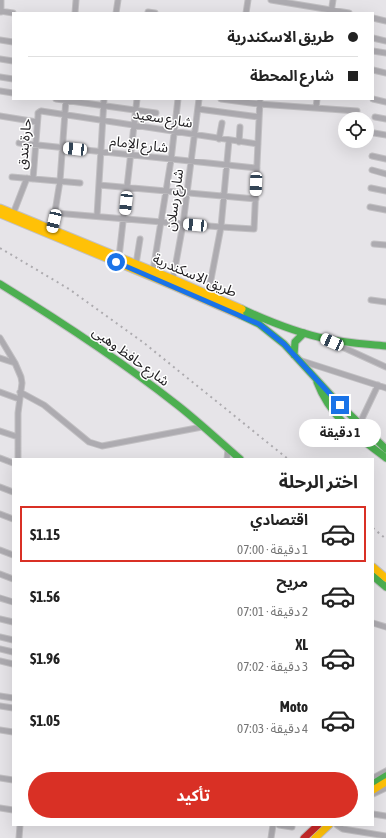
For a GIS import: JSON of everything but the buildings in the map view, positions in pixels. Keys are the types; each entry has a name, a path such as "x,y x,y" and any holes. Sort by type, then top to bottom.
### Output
{"main road":[{"name":"طريق الاسكندرية","path":"0,208 173,279 275,324 318,336 386,346"},
{"name":"طريق الاسكندرية","path":"0,214 250,319 272,333 359,425 386,449"},
{"name":"شارع حافظ وهبى","path":"0,284 60,321 89,341 175,404 239,458"},
{"path":"296,357 295,342 304,333"},
{"path":"315,378 318,387 330,407 351,430 386,458"},
{"path":"374,568 386,578"},
{"path":"374,577 386,587"},
{"path":"374,783 386,773"},
{"path":"374,789 386,782"},
{"path":"304,838 317,826"},
{"path":"315,838 328,826"}],"street":[{"path":"2,0 0,12 12,13"},
{"path":"75,12 76,0"},
{"path":"116,12 118,0"},
{"path":"246,12 248,0"},
{"path":"271,0 332,11 333,0"},
{"path":"374,18 386,21"},
{"path":"374,38 386,41"},
{"path":"0,40 12,42"},
{"path":"374,51 386,53"},
{"path":"0,59 12,61"},
{"path":"374,70 386,73"},
{"path":"0,77 12,79"},
{"path":"0,91 12,93"},
{"path":"374,99 386,102"},
{"path":"52,230 60,181 66,100 156,114"},
{"path":"97,216 104,100"},
{"path":"119,257 137,100"},
{"path":"152,271 171,160 178,100"},
{"name":"شارع رسلان","path":"173,279 183,224 199,100"},
{"path":"233,100 357,111"},
{"path":"316,108 317,100"},
{"path":"55,213 221,227 254,228 259,102"},
{"path":"198,109 259,117"},
{"name":"حارة بندق","path":"33,179 38,113 41,111 64,115"},
{"name":"شارع سعيد","path":"64,115 258,144"},
{"path":"0,116 37,122"},
{"path":"375,117 386,119"},
{"path":"220,139 222,123"},
{"path":"239,142 240,127"},
{"path":"374,133 386,135"},
{"path":"208,295 221,227 225,197 229,140"},
{"name":"شارع الإمام","path":"18,143 257,168"},
{"path":"372,156 386,159"},
{"path":"372,170 386,174"},
{"path":"12,177 80,183"},
{"path":"13,214 27,178"},
{"path":"99,185 256,199"},
{"path":"371,188 386,191"},
{"path":"370,207 386,210"},
{"path":"136,264 140,239"},
{"path":"374,244 386,245"},
{"path":"371,300 386,302"},
{"path":"318,336 386,367"},
{"path":"0,338 15,363 22,383 19,399 18,458"},
{"path":"296,357 386,388"},
{"path":"0,358 15,363"},
{"path":"359,425 378,385"},
{"path":"0,392 19,399"},
{"path":"20,392 44,405 89,442 102,446 202,427"},
{"path":"0,431 18,437"},
{"path":"228,448 228,458"},
{"path":"0,458 12,463"},
{"path":"0,487 12,492"},
{"path":"0,514 12,519"},
{"path":"0,550 12,554"},
{"path":"0,574 12,579"},
{"path":"0,598 12,602"},
{"path":"0,619 12,622"},
{"path":"374,624 386,627"},
{"path":"0,637 12,640"},
{"path":"0,649 12,652"},
{"path":"0,661 12,664"},
{"path":"0,696 12,698"},
{"path":"0,706 12,708"},
{"path":"0,730 12,732"},
{"path":"374,778 386,773 386,764"},
{"path":"0,778 12,780"},
{"path":"374,794 386,788"},
{"path":"0,808 12,810"},
{"path":"374,814 386,816"},
{"path":"19,838 20,826"},
{"path":"271,838 273,826"},
{"path":"286,826 292,827"},
{"path":"338,826 343,829 386,836"}],"railway":[{"path":"0,248 69,289 144,343 287,458"},
{"path":"374,529 386,539"}],"traffic: fast":[{"path":"0,284 112,356 184,411 239,458"},
{"path":"242,309 284,327 316,337 342,342 386,346"},
{"path":"240,315 259,324 284,344 340,405 386,449"},
{"path":"294,355 295,342 304,333"},
{"path":"317,382 329,406 337,416 355,434 386,458"},
{"path":"374,577 386,587"},
{"path":"374,783 386,776"}],"traffic: slow":[{"path":"0,208 242,309"},
{"path":"0,214 240,315"},
{"path":"374,568 386,578"},
{"path":"374,789 386,782"},
{"path":"315,838 328,826"}],"traffic: jam":[{"path":"304,838 317,826"}],"route":[{"path":"116,262 259,324 277,337 340,405"}]}
